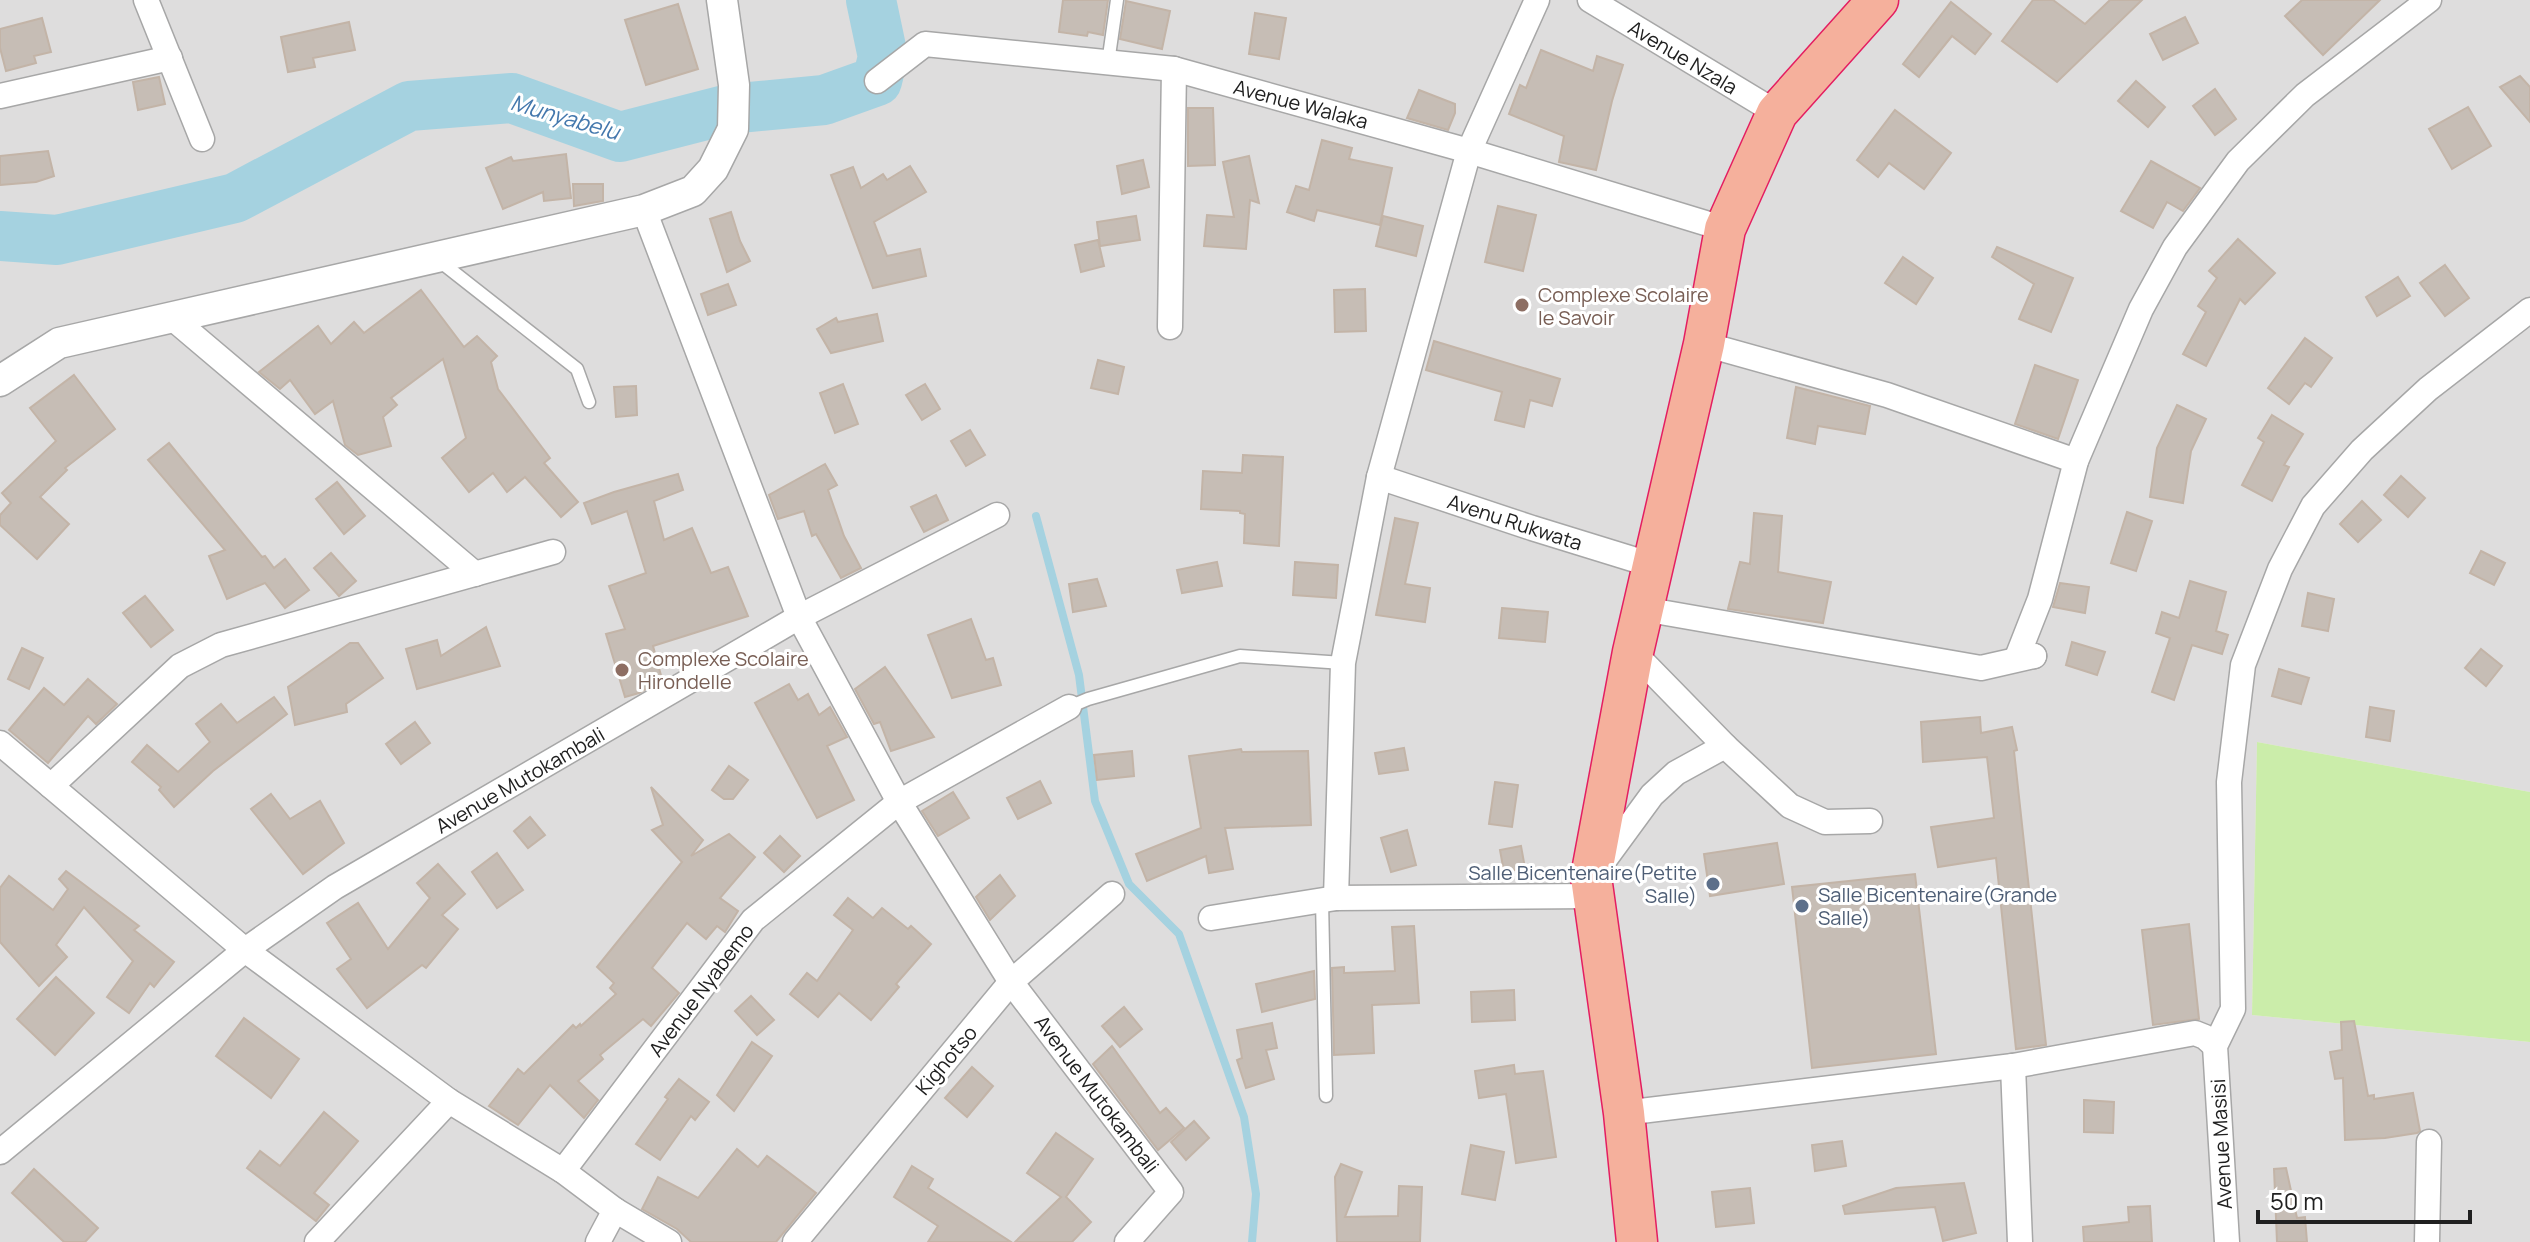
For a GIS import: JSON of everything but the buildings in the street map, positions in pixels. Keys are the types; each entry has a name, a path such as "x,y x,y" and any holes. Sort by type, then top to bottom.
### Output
{"highway":[{"path":"1637,1242 1624,1113 1592,887 1633,652 1704,344 1725,229 1777,113 1878,0"}],"street":[{"path":"146,0 202,139"},
{"path":"0,381 59,343 644,210 693,191 713,169 733,129 734,85 722,0"},
{"path":"1329,899 1343,663 1379,477 1469,151 1537,0"},
{"name":"Avenue Nzala","path":"1590,0 1777,113"},
{"path":"1643,609 1981,668 2034,656 2018,655 2040,599 2076,461 2148,296 2175,247 2238,161 2305,95 2429,0"},
{"name":"Avenue Walaka","path":"877,81 925,44 1174,69 1469,151 1725,229"},
{"path":"0,96 170,58"},
{"path":"1170,327 1174,69"},
{"path":"644,210 799,617 899,802 1011,982"},
{"path":"1624,1113 2013,1066 2195,1033 2215,1046 2233,1009 2229,782 2243,665 2280,569 2313,506 2362,450 2428,389 2530,310"},
{"path":"170,316 475,574"},
{"path":"1704,344 1887,395 2076,461"},
{"name":"Avenu Rukwata","path":"1379,477 1652,565"},
{"name":"Avenue Mutokambali","path":"0,1152 245,950 335,887 799,617 997,515"},
{"path":"51,786 180,666 221,645 553,552"},
{"path":"1633,652 1725,746 1790,806 1825,822 1870,821"},
{"name":"Avenue Nyabemo","path":"563,1171 753,920 899,802 1076,704"},
{"path":"0,743 245,950 449,1101 563,1171 615,1210 669,1242"},
{"path":"1211,918 1329,899 1592,887 1652,795 1676,773 1725,746"},
{"name":"Kighotso","path":"795,1242 1011,982 1112,894"},
{"name":"Avenue Mutokambali","path":"1011,982 1171,1192 1127,1242"},
{"name":"Avenue Masisi","path":"2215,1046 2227,1242"},
{"path":"2013,1066 2020,1242"},
{"path":"317,1242 449,1101"},
{"path":"2427,1242 2429,1142"},
{"path":"598,1242 615,1210"}],"lane":[{"path":"1108,63 1117,0"},
{"path":"434,257 577,369 589,402"},
{"path":"1076,704 1240,656 1343,663"},
{"path":"1326,1096 1329,899"}],"shaded area":[{"path":"0,0 2530,0 2530,792 2257,742 2252,1015 2530,1042 2530,1242 0,1242"}],"green space":[{"path":"2257,742 2530,792 2530,1042 2252,1015"}],"waterway":[{"name":"Munyabelu","path":"0,236 57,240 235,198 409,106 512,98 620,137 729,109 824,100 877,81 883,57 871,0"},
{"path":"1036,516 1079,675 1095,801 1129,884 1179,934 1244,1117 1256,1194 1252,1242"}],"place":[{"name":"Complexe Scolaire le Savoir","path":"1522,305"},
{"name":"Complexe Scolaire Hirondelle","path":"622,670"},
{"name":"Salle Bicentenaire(Petite Salle)","path":"1713,884"},
{"name":"Salle Bicentenaire(Grande Salle)","path":"1802,906"}]}
